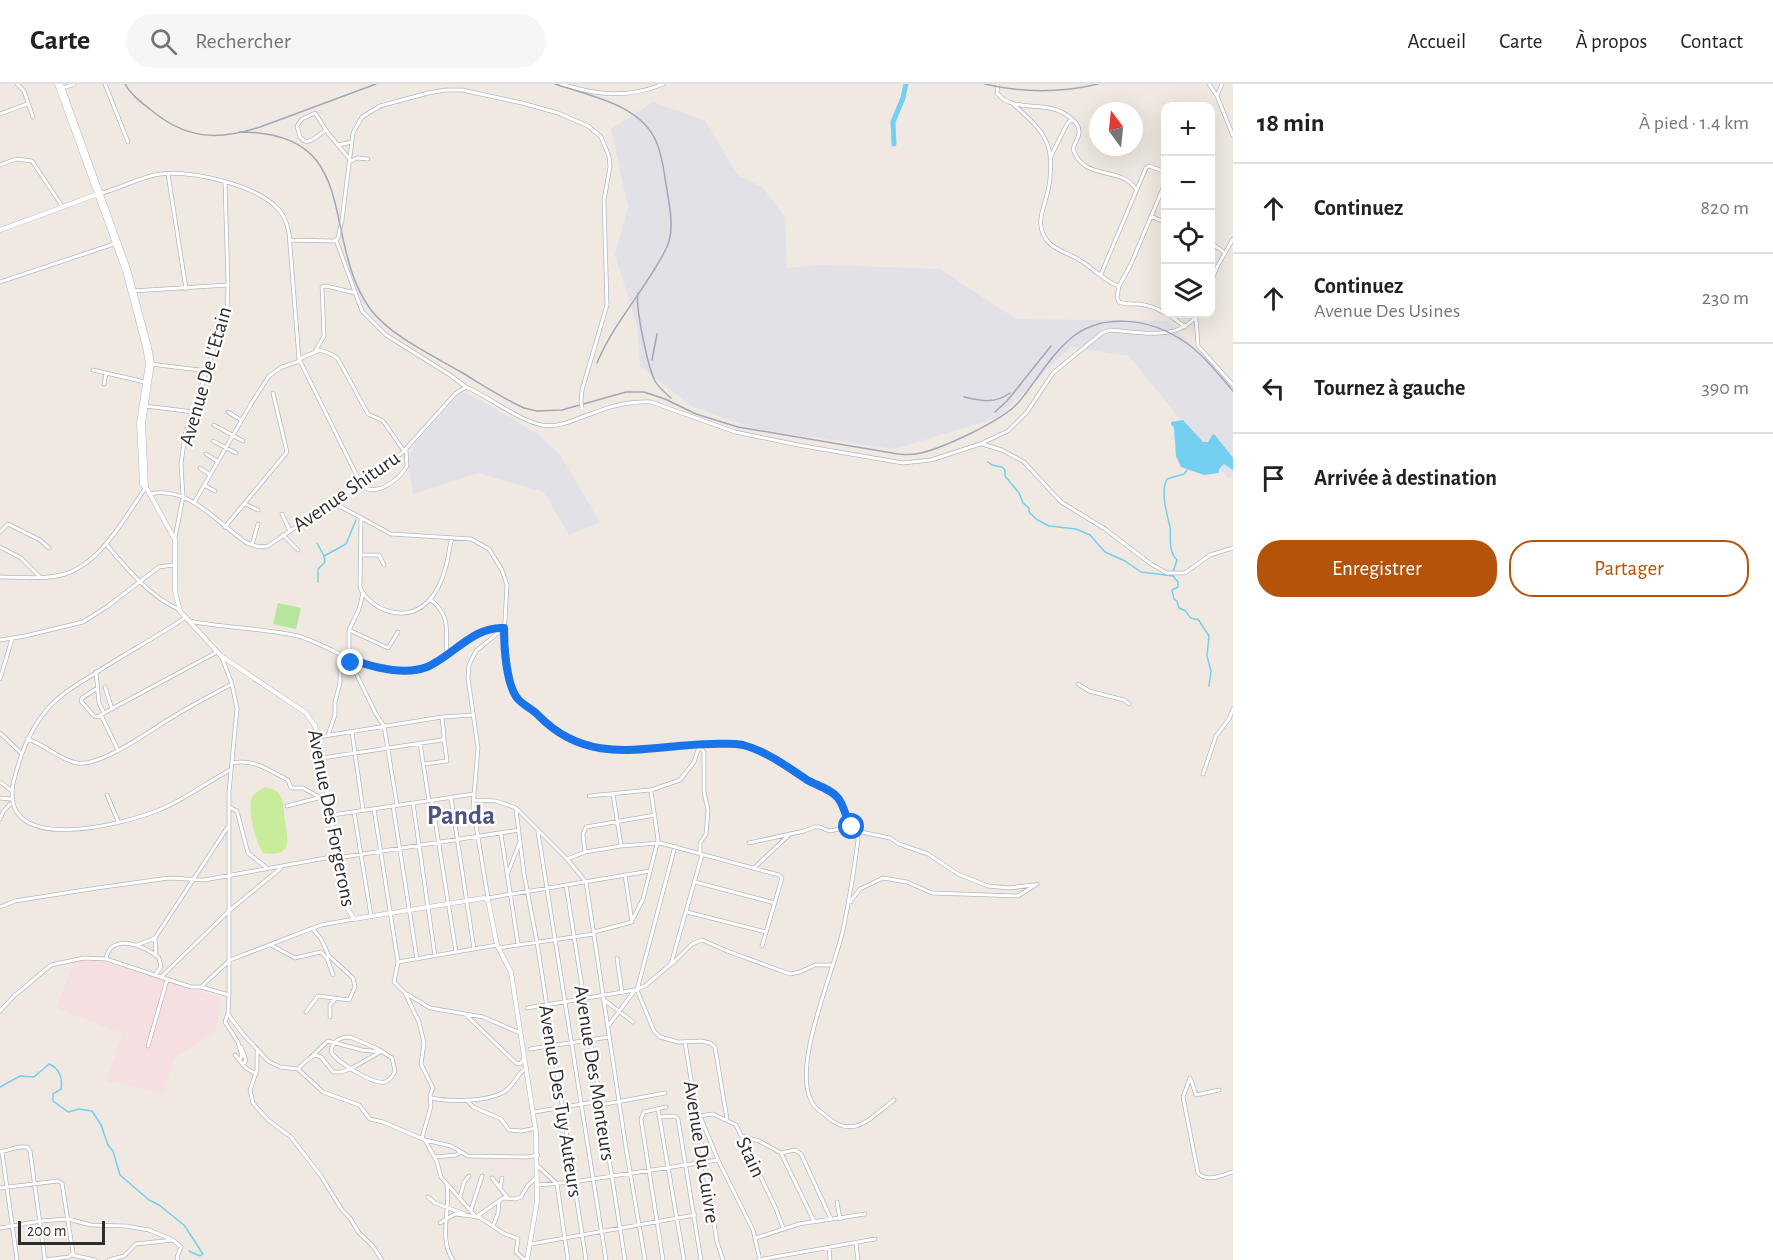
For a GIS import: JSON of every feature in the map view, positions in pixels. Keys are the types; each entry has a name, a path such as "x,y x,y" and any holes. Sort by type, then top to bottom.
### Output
{"street":[{"path":"17,84 24,91 33,117"},
{"path":"74,84 61,85 117,243 132,291 150,364 139,423 143,467 142,484 146,487 175,540 173,565 175,597 180,611"},
{"path":"105,84 128,142"},
{"path":"446,90 448,84"},
{"path":"561,84 590,93 632,94 663,84"},
{"path":"646,84 647,91"},
{"path":"998,84 997,93 1002,99 1013,104 1036,126 1048,146 1049,189 1040,220 1045,238 1052,245 1081,260 1119,286"},
{"path":"1209,84 1217,96 1233,136"},
{"path":"1217,96 1222,84"},
{"path":"584,416 581,402 582,390 608,305 604,200 610,167 606,145 601,137 588,126 558,113 462,90 446,90 380,106 362,117 352,142 341,228 336,240 362,311 386,335 466,387 543,425 562,425 623,403 651,402 742,434 903,463 944,457 980,444 1016,425 1053,373 1102,333 1110,330 1164,333 1185,327 1194,318"},
{"path":"0,114 27,104"},
{"path":"1013,104 1049,106 1062,110 1079,127 1073,149 1084,167 1125,178 1136,189"},
{"path":"326,130 312,141 306,142 300,137 297,126 302,119 315,112 351,161"},
{"path":"1050,158 1066,124 1072,119"},
{"path":"338,145 352,142"},
{"path":"351,161 357,158 368,159"},
{"path":"0,165 16,159 32,161 62,207"},
{"path":"1101,274 1136,189 1148,166 1161,170"},
{"path":"168,174 186,289"},
{"path":"0,229 156,175 197,175 225,182 253,192 274,205 286,220 290,240 300,360 360,483 369,490 375,491 398,478 407,466 405,450 383,421 368,414 338,359 328,353 315,351"},
{"name":"Avenue De L'Etain","path":"175,540 183,497 182,450 227,311 225,182"},
{"path":"1161,192 1131,264 1119,286 1117,297 1119,302 1125,305 1143,305 1160,311 1185,327"},
{"path":"1150,216 1161,221"},
{"path":"1215,274 1233,239"},
{"path":"290,240 336,240"},
{"path":"0,282 117,243"},
{"path":"1215,246 1225,253"},
{"path":"132,291 228,285"},
{"path":"194,503 241,420 271,374 315,351 324,336 322,287 356,293"},
{"path":"1197,318 1198,346 1233,385"},
{"path":"150,364 208,371"},
{"path":"93,370 147,383"},
{"path":"104,384 105,374"},
{"name":"Avenue Shituru","path":"252,545 268,546 405,450 456,393 466,387"},
{"path":"225,526 288,452 273,393"},
{"path":"143,406 194,412"},
{"path":"228,412 241,420"},
{"path":"214,425 243,441"},
{"path":"213,441 236,453"},
{"path":"980,444 1002,450 1024,462 1061,502 1105,529 1151,564 1167,573 1185,573 1210,555 1233,549"},
{"path":"206,454 218,461"},
{"path":"200,468 210,475"},
{"path":"204,485 215,491"},
{"path":"0,577 40,577 62,574 77,568 106,544 146,487"},
{"path":"150,495 168,493 183,497 252,545 258,524"},
{"path":"332,502 391,534 478,541 487,547 495,556 506,577 504,628 513,693 521,703 538,714 558,732 582,745 623,751 743,745 781,763 840,800 847,820 858,840 849,905 807,1061 807,1088 810,1101 831,1122 841,1126 862,1125 872,1120 894,1100"},
{"path":"245,504 258,510"},
{"path":"282,514 291,531"},
{"path":"361,519 359,584 363,593 383,609 398,613 414,611 431,600 438,589 445,569 452,538"},
{"path":"0,532 8,524 40,540 49,548"},
{"path":"283,535 298,550"},
{"path":"106,544 140,582 164,602 180,611"},
{"path":"0,547 21,558 40,577"},
{"path":"360,555 379,555 384,565"},
{"path":"0,640 83,622 108,606 161,565 173,565"},
{"path":"363,593 359,609 349,630 350,659 384,726 395,805 398,849 417,960"},
{"path":"431,600 442,611 446,620 447,655"},
{"name":"Avenue Des Forgerons","path":"180,611 221,656 306,713 315,726 332,815 345,904 354,919"},
{"path":"0,819 10,802 11,790 27,739 55,701 96,672 187,619 217,627 252,628 298,636 350,659 381,668 405,670 423,668 447,655 478,633 493,628 504,628"},
{"path":"440,1223 455,1214 483,1219 506,1235 518,1239 516,1252 526,1260 531,1244 538,1185 536,1128 511,972 497,947 478,836 473,800 478,748 468,678 470,666 479,648 504,628"},
{"path":"349,630 388,648 398,632"},
{"path":"0,679 12,639"},
{"path":"96,689 80,700 94,716 103,714 217,652"},
{"path":"221,656 232,684 237,709 230,770 228,827 230,960 226,1024 243,1049 246,1060 243,1065"},
{"path":"328,735 335,712 343,656"},
{"path":"96,672 96,689 100,707 118,750"},
{"path":"27,739 77,763 93,761 118,750 232,684"},
{"path":"1078,684 1089,691 1124,700 1129,704"},
{"path":"105,687 112,709"},
{"path":"1203,774 1216,736 1229,719 1233,709"},
{"path":"318,737 442,717 473,715"},
{"path":"424,764 447,761 442,717"},
{"path":"352,731 363,810"},
{"path":"0,733 21,753"},
{"path":"322,758 444,739"},
{"path":"420,743 439,842 456,952"},
{"path":"589,796 651,790 680,780 694,762 700,746"},
{"path":"671,964 701,854 700,843 706,834 708,810 704,792 704,752 700,746"},
{"path":"231,763 258,764 288,780 291,788 303,788 329,802"},
{"path":"0,798 10,802 20,819 52,830 70,830 158,811 230,770"},
{"path":"0,782 11,790"},
{"path":"398,962 594,933 629,924 643,899 657,843 658,835 651,790"},
{"path":"332,815 474,794"},
{"path":"613,794 621,846"},
{"path":"107,795 118,821"},
{"path":"287,806 318,798"},
{"path":"451,798 474,949"},
{"path":"473,800 495,801 516,808 567,859 586,882 645,1260"},
{"path":"413,803 435,956"},
{"path":"229,807 237,811 248,853 268,869"},
{"name":"Avenue Des Tuy Auteurs","path":"516,808 527,892 537,942 586,1260"},
{"path":"374,809 398,962 394,982 405,993 430,1008 483,1017 520,1033"},
{"path":"354,812 371,916"},
{"path":"585,852 583,834 586,827 655,815"},
{"path":"750,843 817,826 830,831 852,827"},
{"path":"156,955 155,938 228,827"},
{"path":"538,830 606,1260"},
{"path":"0,908 15,901 153,879 192,880 228,876 337,857 519,831"},
{"path":"849,905 860,889 883,878 907,882 932,893 943,894 1018,896 1037,884 1015,887 988,886 958,874 928,854 899,844 890,838 856,831"},
{"path":"754,867 790,833"},
{"path":"501,834 518,944"},
{"path":"507,876 521,840"},
{"path":"567,859 585,852 657,843 754,867 781,877 762,945"},
{"path":"608,1026 636,990 675,846"},
{"path":"161,977 230,910 282,867"},
{"path":"201,987 230,960 325,924 650,871"},
{"path":"625,874 633,919"},
{"path":"694,882 775,903"},
{"name":"Avenue Des Monteurs","path":"566,885 625,1260"},
{"path":"687,912 766,932"},
{"path":"306,1012 317,996 350,999 355,987 354,980 329,956 313,929"},
{"path":"137,945 155,938"},
{"path":"527,1008 565,1001 603,998 636,990 652,981 692,944 702,940 790,974 815,965 833,965"},
{"path":"106,959 109,949 115,944 137,945 156,955 161,962 161,967 155,975"},
{"path":"271,945 295,958 321,952 327,958 333,975"},
{"path":"0,1011 14,996 54,963 84,958 106,959 194,988 201,987 229,995"},
{"path":"616,958 622,993"},
{"path":"148,1046 167,980"},
{"path":"636,990 657,1034 667,1040 701,1041 715,1047 727,1119"},
{"path":"405,993 415,1012 423,1036 422,1064 433,1088 423,1139 435,1157 441,1177 476,1217"},
{"path":"330,1017 330,1005 336,998"},
{"path":"603,998 633,1022"},
{"path":"228,1013 234,1024 256,1050 272,1064 283,1068 298,1069 323,1092 359,1105 370,1119 423,1139 451,1146 468,1156 526,1157 538,1155"},
{"path":"465,1014 516,1064 520,1064 524,1059"},
{"path":"350,1037 382,1051 392,1058 395,1071 388,1081 378,1082 332,1056 331,1051 333,1043 340,1038 350,1037"},
{"path":"530,1048 609,1037"},
{"path":"298,1069 326,1042 366,1051 382,1051"},
{"name":"Avenue Du Cuivre","path":"685,1042 717,1242 723,1260"},
{"path":"239,1060 242,1056 240,1045"},
{"path":"256,1050 256,1074 250,1090 255,1107 291,1137 321,1176 359,1233 382,1260"},
{"path":"309,1058 318,1056 335,1073 352,1068 382,1051"},
{"path":"235,1055 243,1065 256,1074"},
{"path":"432,1098 467,1100 491,1097 505,1092 514,1083 518,1074 526,1068"},
{"path":"1219,1090 1196,1095 1190,1078 1183,1097 1199,1176 1210,1178 1233,1172"},
{"path":"534,1112 665,1094"},
{"path":"467,1100 473,1107 501,1119 509,1130 521,1131 536,1128"},
{"path":"663,1260 641,1119 644,1112 666,1107"},
{"path":"658,1109 684,1260"},
{"name":"Stain","path":"698,1116 713,1114 736,1125 783,1228"},
{"path":"659,1117 675,1116 678,1119 701,1260"},
{"path":"698,1116 756,1238 759,1260 782,1258 875,1239"},
{"path":"741,1136 759,1141 781,1153 814,1221"},
{"path":"17,1260 1,1152 23,1147 29,1148 30,1151 45,1260 72,1255 95,1260"},
{"path":"781,1153 795,1150 801,1154 831,1220"},
{"path":"435,1157 460,1153"},
{"path":"538,1185 573,1182 718,1160"},
{"path":"538,1166 557,1184 568,1260"},
{"path":"460,1197 464,1182 469,1176"},
{"path":"471,1210 482,1176"},
{"path":"492,1178 507,1197"},
{"path":"500,1188 502,1178"},
{"path":"476,1217 507,1197 521,1197 528,1185 538,1178"},
{"path":"0,1188 58,1181 62,1183 72,1255"},
{"path":"447,1184 449,1207 445,1228 446,1242 453,1260"},
{"path":"428,1197 435,1203 469,1216"},
{"path":"493,1226 498,1213 499,1201"},
{"path":"837,1202 840,1219"},
{"path":"756,1238 783,1228 814,1221 865,1214"},
{"path":"531,1244 695,1215"},
{"path":"0,1228 68,1219 91,1225 126,1226 149,1230 173,1240 181,1247 178,1260"},
{"path":"109,1260 124,1256 136,1244 173,1240"},
{"path":"856,1244 858,1260"},
{"path":"829,1248 830,1260"},
{"path":"801,1253 802,1260"},
{"path":"374,1260 379,1255"}],"shaded area":[{"path":"653,102 705,121 738,175 763,188 785,217 787,268 822,265 940,269 1016,319 1167,321 1233,384 1233,478 1227,477 1129,356 1071,347 999,417 895,449 755,429 691,406 640,366 637,325 615,255 628,207 611,129"},
{"path":"461,392 473,396 536,433 559,453 600,522 569,535 544,492 478,473 413,494 408,461 415,443"},
{"path":"94,958 222,999 215,1033 174,1058 163,1093 107,1081 123,1034 56,1008 75,961"}],"green space":[{"path":"278,603 301,608 296,629 273,624"},
{"path":"265,787 278,793 283,802 287,842 286,847 279,853 263,853 253,827 251,800"}],"water":[{"path":"1183,420 1203,442 1208,442 1213,434 1215,435 1233,458 1233,470 1224,464 1219,469 1219,473 1204,475 1181,467 1176,456 1174,428 1171,422"}],"waterway":[{"path":"894,144 893,122 906,84"},
{"path":"988,462 1005,470 1005,476 1036,519 1049,526 1076,529 1090,535 1105,552 1125,561 1141,572 1173,576 1178,582 1178,587 1172,590 1179,608 1186,611 1192,618 1198,619 1209,636 1207,656 1211,671 1209,686"},
{"path":"1173,572 1177,560 1171,549 1164,490 1167,479 1184,474 1187,470"},
{"path":"318,582 318,569 325,562 324,556 346,544 356,520"},
{"path":"317,543 324,556"},
{"path":"0,1087 20,1076 34,1077 49,1064 55,1068 61,1077 61,1089 53,1094 53,1101 68,1112 79,1109 92,1111 113,1151 120,1175 149,1200 184,1225 203,1254 200,1256 189,1251"}],"railway":[{"path":"125,84 136,98 164,120 202,135 230,134 260,127 376,84"},
{"path":"555,84 612,103 638,118 656,141 663,165 671,220 669,242 658,264 612,334 597,363"},
{"path":"985,84 1042,91 1098,84"},
{"path":"239,132 279,136 305,150 322,169 333,194 346,253 356,282 371,310 379,319 413,344 524,408 537,411 562,410 626,392 644,392 696,414 738,427 898,454 915,454 958,439 987,425 1010,410 1056,354 1070,339 1083,330 1097,324 1127,321 1158,328 1185,342 1233,391"},
{"path":"638,293 640,323 652,374 658,386 671,398"},
{"path":"652,360 657,334"},
{"path":"995,412 1007,401 1051,346"},
{"path":"964,397 988,401 999,399 1010,393"}],"district":[{"name":"Panda","path":"461,815"}],"route":[{"path":"351,663 350,659 381,668 405,670 423,668 478,633 493,628 504,628 513,693 521,703 538,714 544,722 558,732 582,745 614,751 700,745 743,745 831,791 840,800 852,827"}]}
